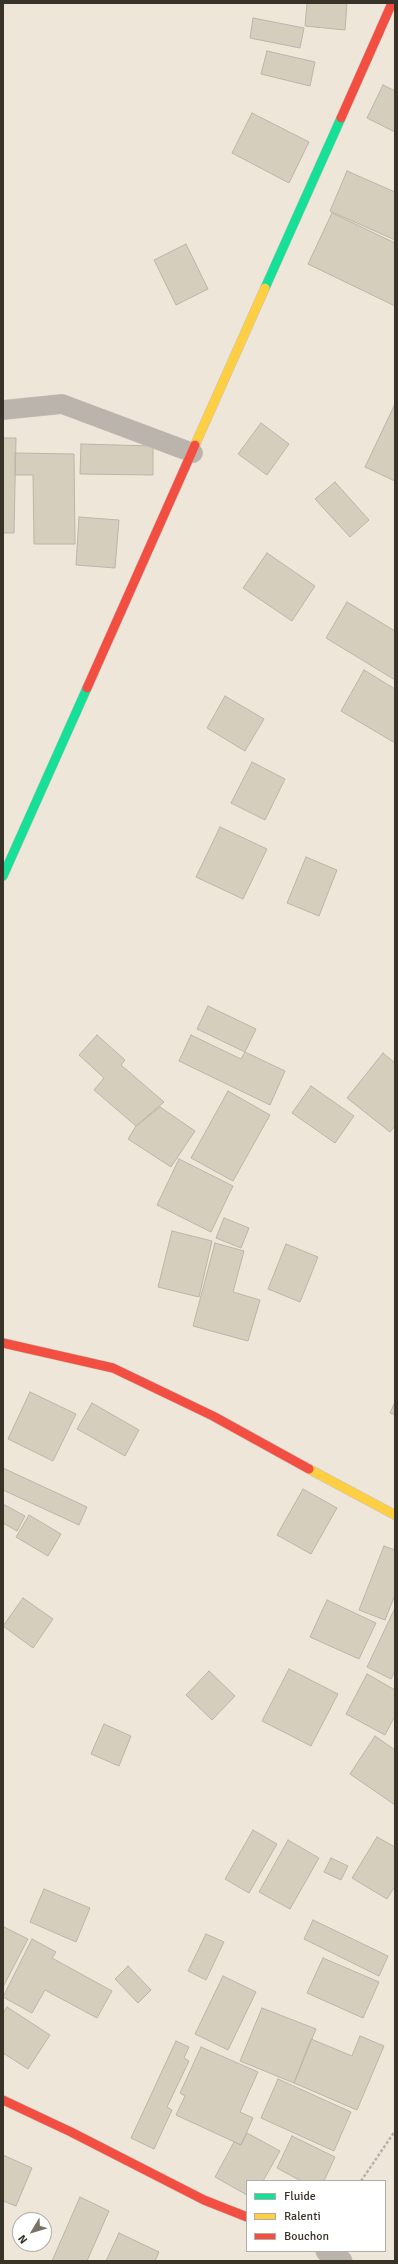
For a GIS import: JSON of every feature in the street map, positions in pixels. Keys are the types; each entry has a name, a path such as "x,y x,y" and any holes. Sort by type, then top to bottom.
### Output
{"street":[{"path":"3,876 193,453 392,3"},
{"path":"3,1343 113,1368 213,1416 355,1495 395,1515"},
{"path":"3,2100 71,2132 204,2200 246,2217"},
{"path":"328,2252 341,2261"}],"lane":[{"path":"3,410 62,404 193,453"}],"path":[{"path":"362,2180 395,2131"}],"building":[{"path":"307,3 347,3 345,30 305,26"},
{"path":"253,18 304,28 300,48 250,38"},
{"path":"267,51 315,62 310,86 261,74"},
{"path":"383,85 395,91 395,132 367,118"},
{"path":"252,113 309,142 289,183 232,153"},
{"path":"347,171 395,192 395,240 330,211"},
{"path":"332,213 395,243 395,306 308,264"},
{"path":"186,244 208,289 176,305 154,260"},
{"path":"395,404 395,481 365,467"},
{"path":"261,423 289,444 267,475 238,454"},
{"path":"3,438 16,438 14,533 3,533"},
{"path":"81,444 153,446 153,475 80,474"},
{"path":"15,453 74,454 75,544 34,544 33,475 15,475"},
{"path":"335,482 369,520 350,537 315,499"},
{"path":"79,517 119,520 115,568 76,565"},
{"path":"267,553 315,586 292,621 243,588"},
{"path":"347,602 395,631 395,680 326,638"},
{"path":"364,670 395,689 395,743 341,711"},
{"path":"225,696 264,719 245,751 207,728"},
{"path":"252,762 285,779 265,820 231,803"},
{"path":"220,827 267,849 243,899 196,877"},
{"path":"306,857 337,870 319,916 287,903"},
{"path":"208,1006 256,1029 245,1052 197,1029"},
{"path":"97,1035 125,1060 121,1065 164,1102 136,1126 94,1090 104,1078 79,1055"},
{"path":"191,1035 241,1059 245,1052 285,1071 270,1105 179,1061"},
{"path":"383,1053 395,1063 395,1126 390,1132 347,1098"},
{"path":"311,1086 354,1116 335,1143 292,1113"},
{"path":"228,1091 270,1115 233,1181 191,1158"},
{"path":"160,1107 195,1131 171,1167 128,1139 136,1126"},
{"path":"179,1159 233,1186 211,1232 157,1205"},
{"path":"224,1218 249,1228 241,1248 216,1238"},
{"path":"172,1231 212,1241 199,1297 158,1287"},
{"path":"215,1243 244,1251 233,1292 260,1300 248,1341 193,1326"},
{"path":"286,1244 318,1257 300,1302 268,1289"},
{"path":"30,1392 76,1414 53,1461 8,1439"},
{"path":"395,1402 395,1415 390,1413"},
{"path":"92,1403 139,1430 125,1456 77,1429"},
{"path":"3,1468 87,1507 79,1525 3,1490"},
{"path":"303,1489 337,1508 311,1554 277,1535"},
{"path":"3,1504 25,1516 17,1531 3,1523"},
{"path":"29,1515 61,1534 48,1556 16,1537"},
{"path":"384,1546 395,1550 395,1595 385,1620 359,1610"},
{"path":"23,1598 53,1619 33,1648 3,1626"},
{"path":"327,1600 376,1623 359,1659 310,1637"},
{"path":"395,1608 395,1671 391,1679 367,1667"},
{"path":"289,1669 338,1694 311,1746 262,1721"},
{"path":"209,1671 235,1696 212,1720 186,1695"},
{"path":"367,1674 395,1690 395,1716 385,1735 346,1714"},
{"path":"104,1724 131,1736 119,1766 91,1754"},
{"path":"375,1736 395,1750 395,1805 350,1774"},
{"path":"253,1830 277,1844 249,1893 225,1879"},
{"path":"377,1837 395,1847 395,1886 387,1899 352,1878"},
{"path":"288,1840 319,1858 290,1909 259,1892"},
{"path":"331,1858 348,1866 341,1880 324,1872"},
{"path":"44,1889 90,1908 76,1942 30,1922"},
{"path":"313,1920 388,1956 379,1976 304,1939"},
{"path":"4,1927 28,1939 3,1987 3,1929"},
{"path":"206,1934 224,1942 206,1980 188,1971"},
{"path":"32,1939 56,1952 52,1958 112,1991 97,2018 45,1990 32,2013 3,1997"},
{"path":"323,1958 379,1982 363,2018 307,1993"},
{"path":"128,1966 151,1990 138,2003 115,1979"},
{"path":"223,1976 256,1992 228,2050 195,2034"},
{"path":"7,2007 50,2035 28,2069 3,2053 3,2013"},
{"path":"262,2008 316,2029 294,2083 240,2061"},
{"path":"360,2036 384,2046 357,2110 294,2083 311,2039 352,2056"},
{"path":"176,2041 189,2047 184,2058 189,2061 167,2107 172,2110 154,2149 131,2138"},
{"path":"201,2047 258,2072 240,2112 253,2118 241,2145 176,2115 185,2096 180,2093"},
{"path":"278,2079 351,2112 334,2151 261,2118"},
{"path":"247,2133 280,2151 264,2180 246,2180 246,2194 215,2177 234,2142 241,2145"},
{"path":"292,2136 335,2157 324,2180 299,2180 277,2168"},
{"path":"3,2155 32,2168 16,2206 3,2201"},
{"path":"80,2197 109,2211 87,2261 52,2261"},
{"path":"119,2233 159,2252 155,2261 106,2261"}],"traffic: fast":[{"path":"265,288 341,118"},
{"path":"3,876 87,688"}],"traffic: slow":[{"path":"195,445 265,288"},
{"path":"309,1469 395,1515"}],"traffic: jam":[{"path":"341,118 392,3"},
{"path":"87,688 195,445"},
{"path":"3,1343 113,1368 213,1416 309,1469"},
{"path":"3,2100 71,2132 204,2200 246,2217"}]}
